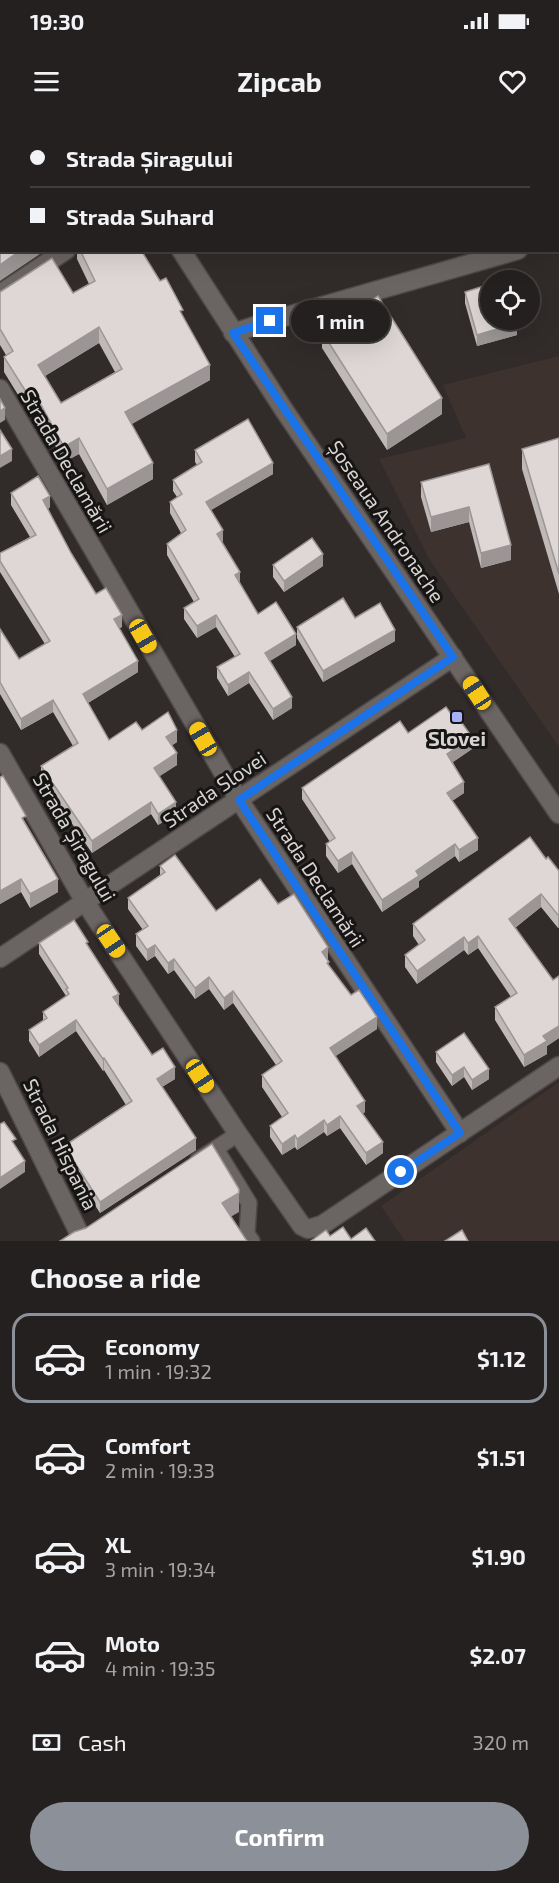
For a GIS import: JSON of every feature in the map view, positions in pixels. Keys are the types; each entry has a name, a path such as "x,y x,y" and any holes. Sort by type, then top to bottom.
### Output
{"street":[{"path":"0,294 63,252"},
{"name":"Șoseaua Andronache","path":"183,252 233,333 559,814"},
{"path":"233,333 511,252"},
{"name":"Strada Declamării","path":"0,389 239,800 460,1133"},
{"name":"Strada Slovei","path":"0,958 453,657"},
{"name":"Strada Șiragului","path":"0,753 85,902 297,1221 308,1229 322,1225 559,1066"},
{"name":"Strada Hispania","path":"0,1072 82,1236"}],"lane":[{"path":"187,1168 238,1134"},
{"path":"216,1149 249,1203 247,1234 252,1241"}],"shaded area":[{"path":"559,356 559,747 429,559 379,459 466,438 443,385"},
{"path":"559,1082 559,1241 405,1241 381,1206"}],"building":[{"path":"0,252 18,252 0,265"},
{"path":"81,252 142,252 160,281 166,278 183,310 180,311 210,365 125,412 153,463 107,489 79,438 64,447 34,392 28,395 4,357 13,351 0,329 0,292 52,258 73,293 95,281","holes":["99,327 122,369 61,403 38,365"]},
{"path":"480,287 480,330 494,330 477,335 465,292"},
{"path":"378,296 442,398 387,434 322,332"},
{"path":"0,399 5,408 0,411"},
{"path":"248,419 273,463 206,502 223,530 217,534 240,572 235,575 258,614 276,602 296,634 265,653 292,697 273,709 249,672 228,685 217,667 240,654 216,615 197,626 184,608 199,599 167,544 186,530 170,502 182,494 173,480 202,462 195,450"},
{"path":"0,430 12,449 0,456"},
{"path":"559,438 559,574 522,449"},
{"path":"489,464 511,545 481,553 469,507 431,517 421,482"},
{"path":"38,476 50,496 43,500 71,553 96,594 106,588 122,615 114,619 138,661 83,694 109,740 136,722 142,730 168,712 177,730 166,737 177,753 154,768 176,802 158,814 151,802 92,841 41,766 78,743 53,700 21,719 0,682 0,629 19,659 50,641 0,561 0,553 36,535 11,493"},
{"path":"312,538 323,554 284,581 273,565"},
{"path":"343,598 355,618 380,603 395,630 323,671 297,627"},
{"path":"446,707 454,718 457,716 472,737 447,754 464,782 447,793 478,838 459,850 455,844 416,871 419,876 382,900 352,852 338,861 326,844 335,838 302,788 400,721 408,733"},
{"path":"3,776 26,816 22,818 58,879 30,894 21,879 0,891 0,777"},
{"path":"530,837 546,859 548,857 559,871 559,914 541,894 509,919 553,980 559,976 559,1026 543,1036 547,1041 524,1055 495,1007 517,993 478,936 468,943 464,937 417,971 405,955 425,940 413,924"},
{"path":"175,855 216,911 260,879 278,904 294,894 328,947 322,952 329,962 327,963 351,995 359,990 377,1017 330,1048 365,1101 357,1106 383,1142 366,1153 340,1116 327,1125 324,1120 297,1139 295,1135 282,1144 270,1126 288,1113 262,1075 282,1061 233,991 224,998 209,977 195,988 174,959 168,963 155,945 147,950 136,934 148,926 128,898 165,872 160,866"},
{"path":"74,920 119,994 113,997 152,1055 163,1048 175,1067 157,1079 196,1138 100,1202 64,1146 132,1101 76,1020 39,1045 29,1030 47,1018 43,1012 69,994 66,989 68,988 39,943"},
{"path":"464,1033 489,1069 472,1080 464,1067 452,1075 436,1052"},
{"path":"4,1122 16,1139 12,1141 25,1161 0,1178 0,1124"},
{"path":"212,1144 239,1189 239,1193 222,1203 247,1241 60,1241 86,1228"},
{"path":"343,1227 351,1239 366,1228 375,1241 311,1241 326,1230 330,1236"},
{"path":"462,1230 468,1241 445,1241"}],"place":[{"name":"Slovei","path":"457,717"}],"route":[{"path":"270,321 233,333 453,657 239,800 460,1133 401,1172"}]}
